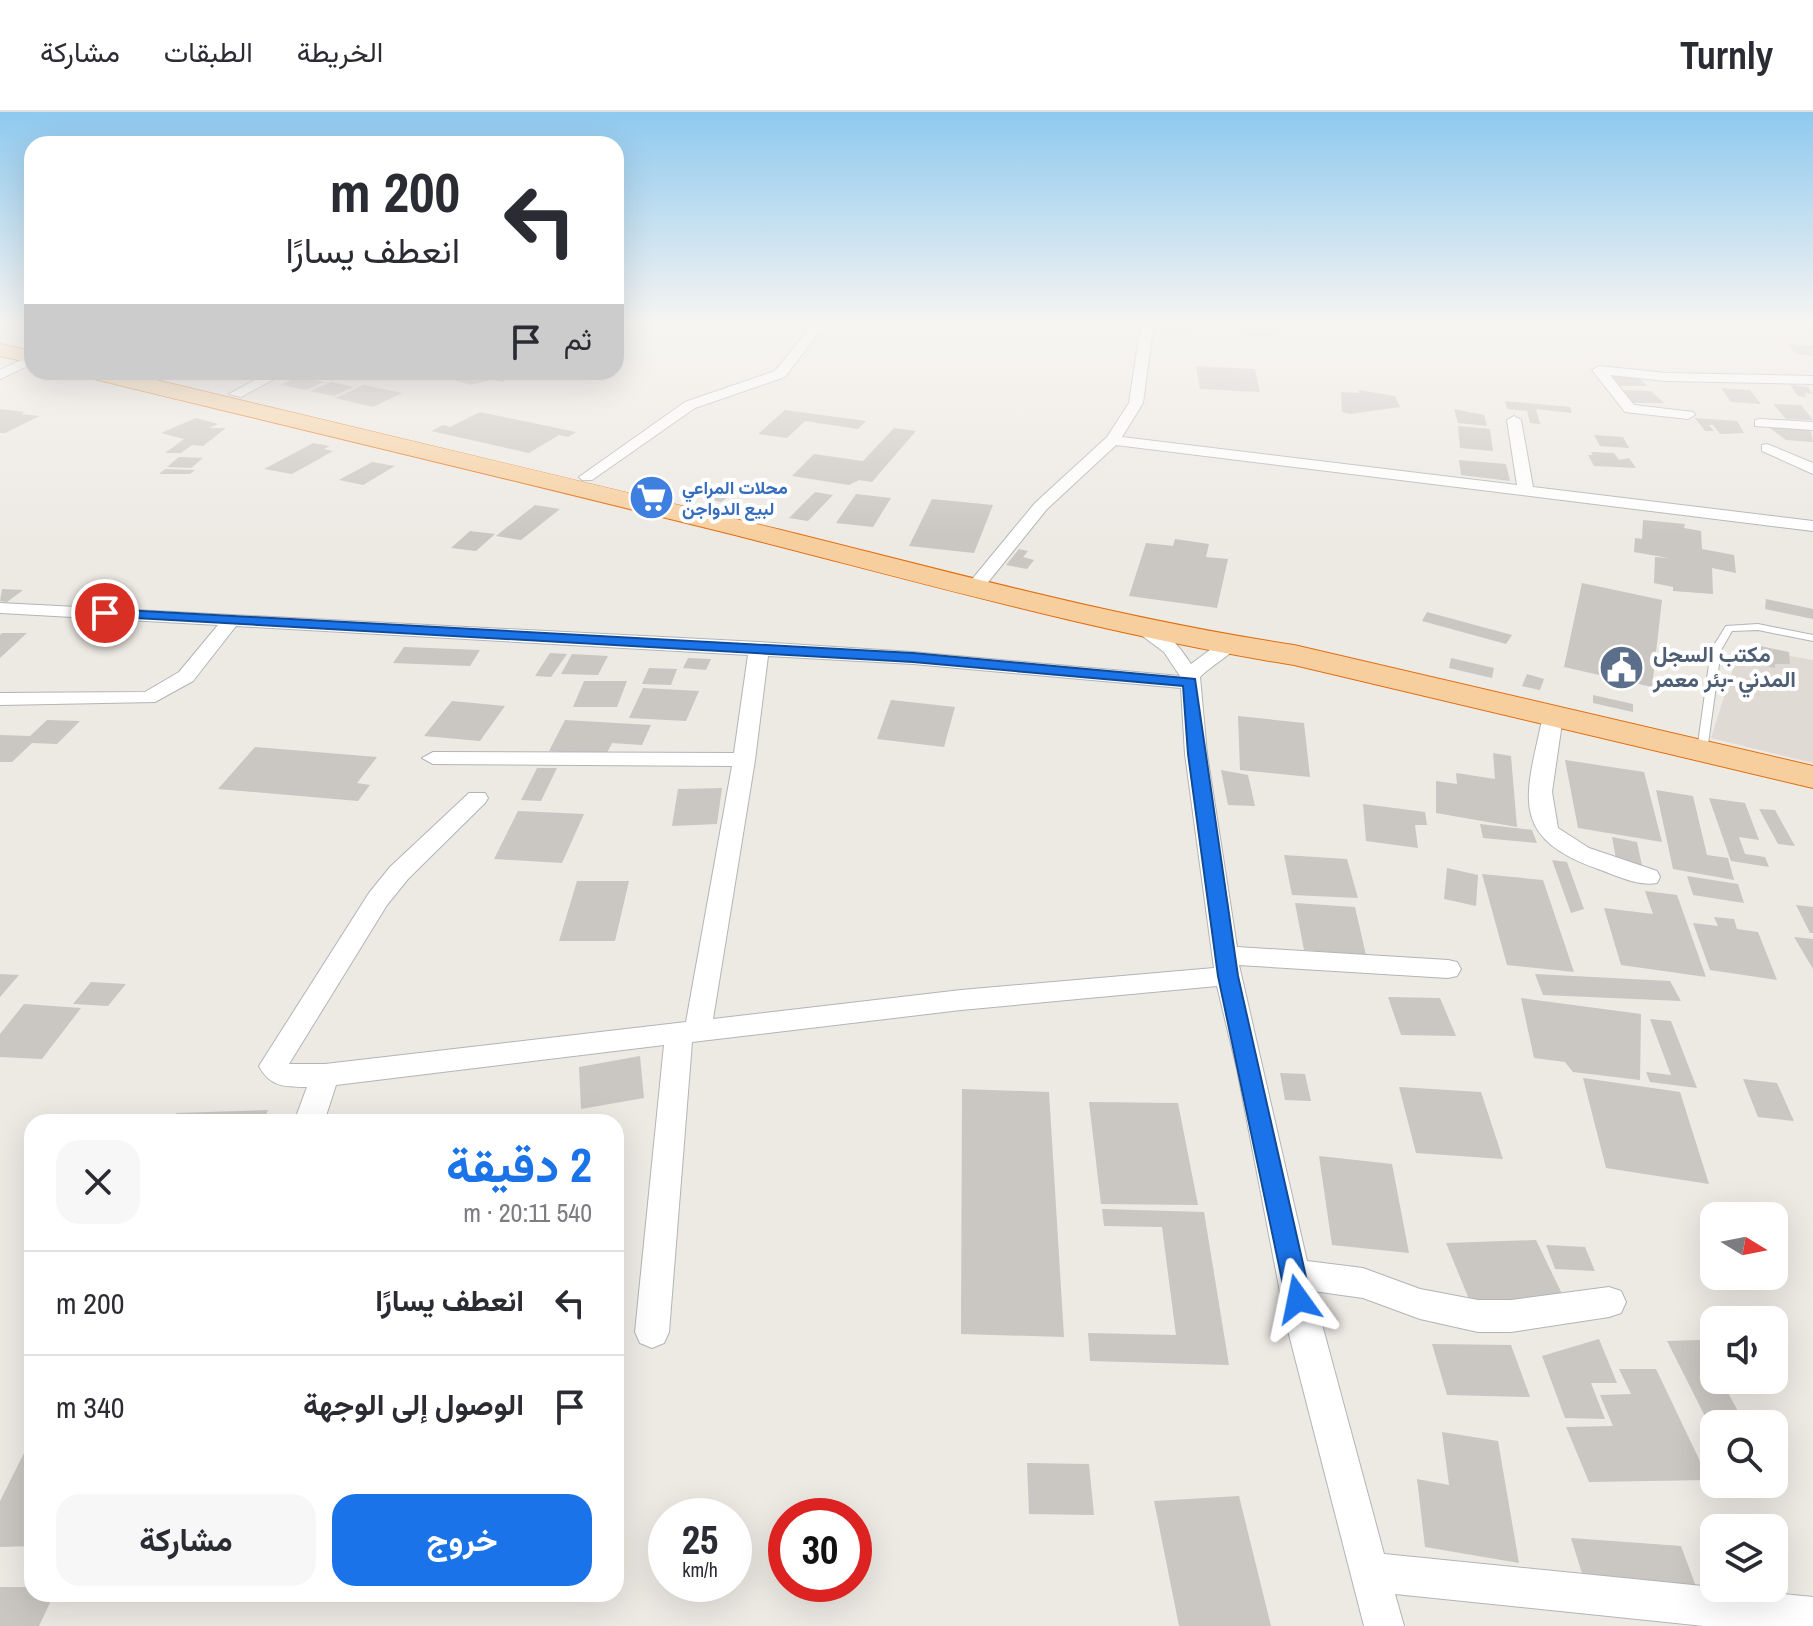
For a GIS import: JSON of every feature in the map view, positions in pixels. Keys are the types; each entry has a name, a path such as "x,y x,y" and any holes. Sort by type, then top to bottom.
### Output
{"highway":[{"path":"192,395 777,530 979,580 1140,625 1229,645 1294,655 1813,777"},
{"path":"239,395 587,477 777,530"},
{"path":"979,580 1230,634 1294,655"}],"street":[{"path":"587,477 690,405 713,395"},
{"path":"979,580 1041,506 1113,440 1136,403 1137,395"},
{"path":"1619,395 1630,409 1688,415"},
{"path":"1514,420 1526,490"},
{"path":"1760,423 1813,426"},
{"path":"1113,440 1813,526"},
{"path":"1767,448 1813,469"},
{"path":"3,612 231,620 759,648 1190,679"},
{"path":"0,699 148,698 170,691 187,679 231,620"},
{"path":"1140,625 1171,648 1190,679 1196,754 1227,966 1293,1274 1384,1626"},
{"path":"1190,679 1207,659 1229,645"},
{"path":"652,1332 689,1030 744,760 759,648"},
{"path":"1553,716 1541,778 1545,828 1556,840 1566,845 1648,877"},
{"path":"433,758 744,760"},
{"path":"477,798 399,873 378,899 273,1066 284,1076 325,1075 1227,966 1448,969"},
{"path":"312,1114 325,1075"},
{"path":"1293,1274 1363,1283 1420,1304 1478,1316 1511,1316 1609,1302"},
{"path":"1370,1572 1813,1617"}],"lane":[{"path":"1702,751 1716,650 1729,628 1758,627 1813,638"}],"shaded area":[{"path":"1740,647 1813,660 1813,763 1711,738"}],"building":[{"path":"342,395 399,395 373,407 335,398"},
{"path":"1341,395 1395,396 1400,407 1350,414 1342,412"},
{"path":"1625,395 1655,395 1664,403 1633,403"},
{"path":"1726,395 1754,395 1761,404 1731,402"},
{"path":"1505,401 1570,407 1572,413 1536,409 1540,424 1530,423 1527,411 1507,409"},
{"path":"1773,404 1801,405 1813,420 1786,419"},
{"path":"0,409 25,412 21,414 40,416 0,433"},
{"path":"1454,409 1484,415 1487,426 1458,423"},
{"path":"785,410 866,421 858,429 805,421 787,438 758,434"},
{"path":"480,412 576,432 568,437 559,435 529,453 431,431 443,425 450,427"},
{"path":"196,418 218,424 209,428 226,428 203,446 192,445 181,453 165,453 184,439 161,433"},
{"path":"1695,418 1737,421 1744,433 1720,434 1713,425 1709,425 1714,431 1705,431"},
{"path":"1458,426 1490,429 1493,451 1460,448"},
{"path":"1767,426 1810,428 1813,442 1786,440"},
{"path":"894,428 916,431 872,482 859,480 849,485 792,476 814,454 863,461"},
{"path":"1594,435 1623,437 1629,448 1600,446"},
{"path":"313,443 330,446 324,449 333,451 292,474 264,469"},
{"path":"1591,452 1614,453 1619,460 1629,458 1636,468 1594,466 1588,455 1593,455"},
{"path":"179,457 203,458 191,468 167,467"},
{"path":"1459,460 1506,464 1510,481 1461,475"},
{"path":"372,462 395,466 363,485 339,480"},
{"path":"165,469 195,470 190,474 159,474"},
{"path":"715,490 732,494 721,502 703,498"},
{"path":"815,492 833,495 808,521 789,518"},
{"path":"856,494 891,498 873,527 836,523"},
{"path":"932,499 993,505 974,553 909,546"},
{"path":"535,505 560,509 521,540 496,536"},
{"path":"1643,520 1685,524 1684,528 1701,531 1702,549 1734,555 1736,573 1712,568 1713,594 1673,591 1673,587 1654,583 1655,557 1669,558 1634,552 1635,538 1642,539"},
{"path":"470,531 495,534 476,551 451,548"},
{"path":"1175,539 1209,544 1206,557 1228,559 1217,608 1129,596 1146,543 1173,546"},
{"path":"1019,549 1028,551 1023,557 1034,560 1027,569 1006,565"},
{"path":"1582,583 1662,600 1652,687 1564,667"},
{"path":"2,589 23,590 7,602 0,601"},
{"path":"1766,599 1813,609 1813,619 1765,609"},
{"path":"1427,612 1512,635 1506,644 1422,621"},
{"path":"27,633 0,658 0,635"},
{"path":"1760,646 1789,652 1790,664 1775,664 1775,668 1761,665"},
{"path":"404,647 480,650 470,666 393,663"},
{"path":"550,653 567,654 551,677 535,676"},
{"path":"572,654 608,656 598,675 561,674"},
{"path":"688,658 711,659 706,670 683,668"},
{"path":"1451,658 1494,668 1492,678 1449,668"},
{"path":"649,668 677,669 671,685 642,684"},
{"path":"1527,674 1544,679 1540,690 1522,686"},
{"path":"584,681 627,681 617,707 573,707"},
{"path":"643,688 699,691 686,721 629,718"},
{"path":"1593,695 1633,704 1633,712 1593,703"},
{"path":"891,700 955,707 944,747 877,739"},
{"path":"452,701 505,706 480,741 424,736"},
{"path":"1238,716 1304,723 1310,777 1240,770"},
{"path":"47,720 80,721 57,744 32,743 12,762 0,762 0,735 30,736"},
{"path":"565,720 651,725 642,745 612,743 606,755 549,751"},
{"path":"255,747 377,757 357,783 370,785 358,801 218,789"},
{"path":"1493,753 1511,756 1517,827 1436,813 1436,781 1457,784 1456,773 1495,779"},
{"path":"1565,760 1644,772 1662,842 1578,828"},
{"path":"537,768 557,768 541,801 521,800"},
{"path":"1221,770 1248,775 1255,806 1228,805"},
{"path":"722,788 717,824 672,826 678,789"},
{"path":"1656,790 1693,796 1707,855 1728,858 1734,880 1673,869"},
{"path":"1709,798 1745,803 1759,840 1739,837 1745,854 1765,857 1769,867 1731,861"},
{"path":"1363,804 1425,812 1427,825 1415,825 1418,848 1366,841"},
{"path":"1759,809 1775,810 1795,846 1778,844"},
{"path":"518,811 584,814 562,863 494,859"},
{"path":"1480,824 1532,830 1537,843 1483,838"},
{"path":"1612,837 1637,842 1643,870 1616,859"},
{"path":"1284,855 1347,859 1358,898 1292,895"},
{"path":"1552,860 1567,862 1584,909 1571,913"},
{"path":"1447,868 1478,875 1476,906 1444,899"},
{"path":"1482,874 1543,880 1574,972 1507,965"},
{"path":"1687,876 1738,884 1744,903 1693,895"},
{"path":"577,881 629,881 615,941 559,941"},
{"path":"1645,891 1677,895 1706,977 1621,965 1604,908 1653,914"},
{"path":"1295,903 1355,907 1366,955 1304,950"},
{"path":"1796,905 1813,907 1813,933 1810,933"},
{"path":"1714,917 1734,919 1737,929 1758,932 1777,980 1710,970 1693,923 1718,926"},
{"path":"1794,937 1813,939 1813,969"},
{"path":"0,974 19,975 0,997"},
{"path":"1535,974 1670,981 1681,1001 1543,995"},
{"path":"91,982 126,984 108,1006 73,1004"},
{"path":"1388,997 1440,998 1456,1036 1401,1035"},
{"path":"1521,998 1641,1014 1640,1080 1573,1072 1565,1062 1534,1058"},
{"path":"24,1004 81,1008 42,1059 0,1057 0,1034"},
{"path":"1650,1019 1671,1021 1697,1088 1650,1082 1646,1072 1671,1075"},
{"path":"640,1056 644,1098 581,1109 579,1067"},
{"path":"1280,1073 1305,1074 1311,1101 1285,1100"},
{"path":"1583,1078 1680,1092 1709,1184 1606,1168"},
{"path":"1743,1079 1777,1083 1794,1121 1758,1117"},
{"path":"1399,1087 1481,1092 1503,1159 1416,1153"},
{"path":"962,1089 1049,1092 1064,1337 961,1334"},
{"path":"1089,1102 1178,1103 1198,1205 1101,1204"},
{"path":"268,1110 266,1114 176,1113"},
{"path":"1319,1156 1392,1164 1409,1253 1332,1245"},
{"path":"1102,1209 1204,1212 1229,1365 1090,1361 1088,1333 1176,1335 1162,1227 1104,1226"},
{"path":"1536,1240 1565,1300 1471,1304 1446,1243"},
{"path":"1546,1245 1585,1247 1595,1271 1555,1269"},
{"path":"1599,1339 1617,1383 1591,1383 1605,1419 1565,1418 1542,1356"},
{"path":"1700,1340 1700,1394 1729,1394 1737,1410 1702,1410 1667,1341"},
{"path":"1432,1344 1511,1345 1530,1397 1447,1395"},
{"path":"1619,1369 1656,1369 1700,1461 1700,1480 1589,1482 1566,1427 1613,1426 1600,1395 1631,1394"},
{"path":"1442,1432 1498,1441 1519,1563 1425,1547 1417,1479 1449,1485"},
{"path":"24,1453 24,1546 0,1547 0,1501"},
{"path":"1027,1463 1089,1464 1094,1515 1029,1514"},
{"path":"1239,1496 1271,1626 1179,1626 1154,1501"},
{"path":"1571,1538 1681,1546 1698,1592 1585,1583"},
{"path":"0,1587 24,1587 24,1602 50,1602 39,1626 0,1626"}],"place":[{"name":"محلات المراعي لبيع الدواجن","path":"651,498"},
{"name":"مكتب السجل المدني -بئر معمر","path":"1622,667"}],"route":[{"path":"105,613 759,648 1040,668 1190,683 1196,754 1228,976 1251,1069 1298,1299"}]}
